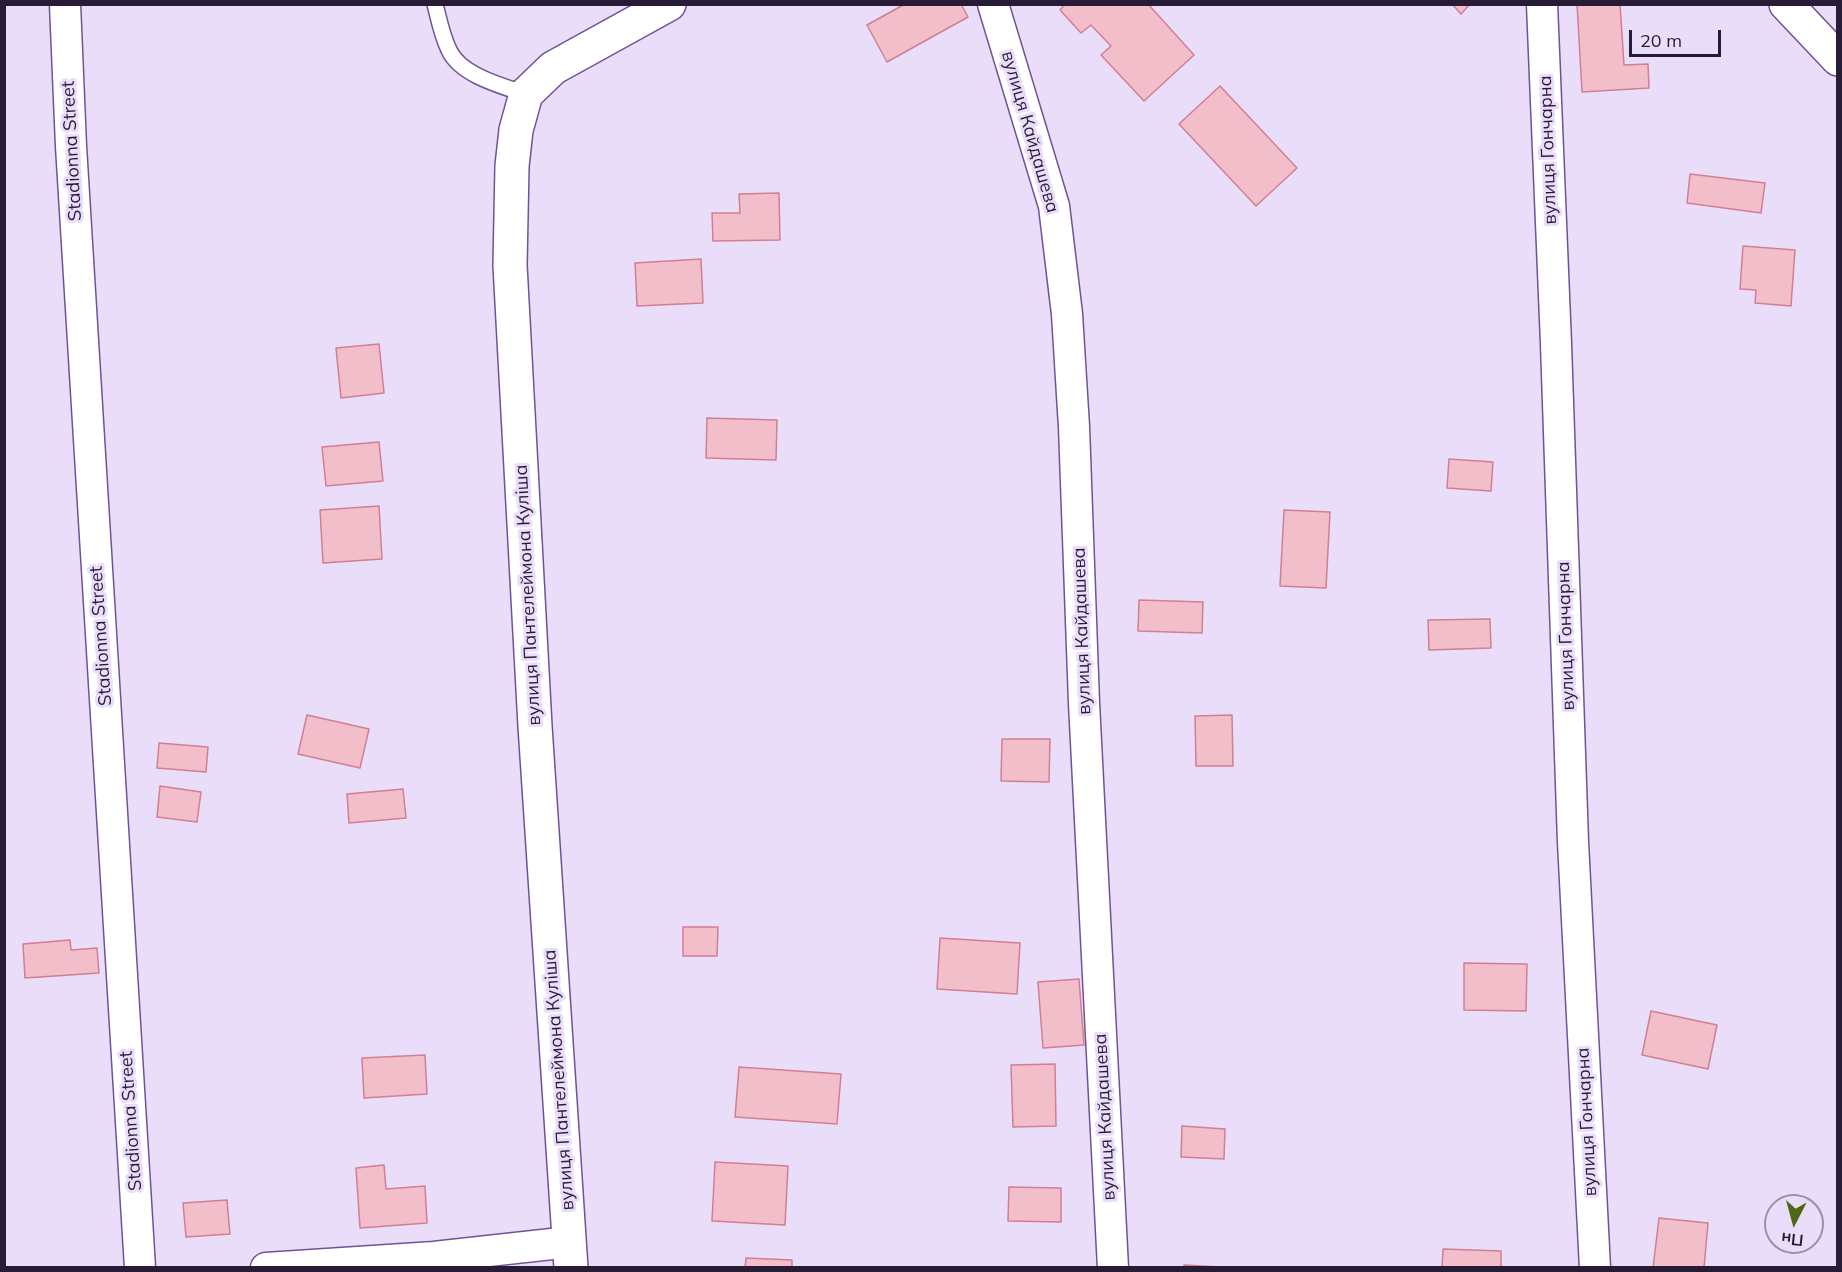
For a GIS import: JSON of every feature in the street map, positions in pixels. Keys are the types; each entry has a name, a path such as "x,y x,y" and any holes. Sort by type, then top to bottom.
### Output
{"street":[{"name":"Stadionna Street","path":"65,4 71,157 140,1268"},
{"path":"526,94 553,68 669,4"},
{"name":"вулиця Кайдашева","path":"993,4 1054,206 1067,314 1113,1268"},
{"name":"вулиця Гончарна","path":"1542,4 1573,842 1595,1268"},
{"path":"1786,4 1838,59"},
{"name":"вулиця Пантелеймона Куліша","path":"526,94 516,130 512,166 510,265 535,726 570,1255"},
{"path":"266,1268 434,1257 570,1255"}],"lane":[{"path":"435,4 450,52 463,68 492,82 526,94"}],"building":[{"path":"905,4 961,4 968,17 887,62 867,25"},
{"path":"1065,4 1148,4 1194,55 1144,101 1101,55 1111,46 1091,25 1081,33 1060,10"},
{"path":"1452,4 1470,4 1461,14"},
{"path":"1577,4 1620,4 1624,65 1648,64 1649,88 1582,92"},
{"path":"1220,86 1297,168 1256,206 1179,124"},
{"path":"1690,174 1765,183 1761,213 1687,203"},
{"path":"779,193 780,240 713,241 712,213 740,213 739,194"},
{"path":"1743,246 1795,250 1791,306 1755,303 1756,290 1740,289"},
{"path":"701,259 703,303 637,306 635,263"},
{"path":"379,344 384,393 341,398 336,348"},
{"path":"707,418 777,420 776,460 706,458"},
{"path":"379,442 383,481 326,486 322,447"},
{"path":"1449,459 1493,462 1491,491 1447,488"},
{"path":"379,506 382,559 323,563 320,510"},
{"path":"1284,510 1330,512 1326,588 1280,586"},
{"path":"1139,600 1203,602 1202,633 1138,631"},
{"path":"1490,619 1491,648 1429,650 1428,620"},
{"path":"307,715 369,729 360,768 298,754"},
{"path":"1232,715 1233,766 1196,766 1195,716"},
{"path":"1002,739 1050,739 1049,782 1001,781"},
{"path":"159,743 208,747 206,772 157,768"},
{"path":"160,786 201,792 197,822 157,817"},
{"path":"403,789 406,818 349,823 347,794"},
{"path":"683,927 718,927 717,956 683,956"},
{"path":"940,938 1020,943 1017,994 937,989"},
{"path":"70,940 71,950 97,948 99,973 25,978 23,944"},
{"path":"1464,963 1527,964 1526,1011 1464,1010"},
{"path":"1079,979 1084,1045 1043,1048 1038,982"},
{"path":"1651,1011 1717,1025 1708,1069 1642,1055"},
{"path":"425,1055 427,1094 364,1098 362,1058"},
{"path":"1055,1064 1056,1126 1013,1127 1011,1065"},
{"path":"739,1067 841,1074 837,1124 735,1117"},
{"path":"1182,1126 1225,1129 1224,1159 1181,1157"},
{"path":"715,1162 788,1166 785,1225 712,1221"},
{"path":"384,1165 386,1189 425,1186 427,1223 360,1228 356,1168"},
{"path":"1009,1187 1061,1188 1061,1222 1008,1221"},
{"path":"227,1200 230,1234 186,1237 183,1203"},
{"path":"1659,1218 1708,1223 1704,1268 1653,1268"},
{"path":"1443,1249 1501,1251 1501,1268 1442,1268"},
{"path":"746,1258 792,1260 792,1268 745,1268"},
{"path":"1184,1265 1220,1267 1220,1268 1184,1268"}]}
